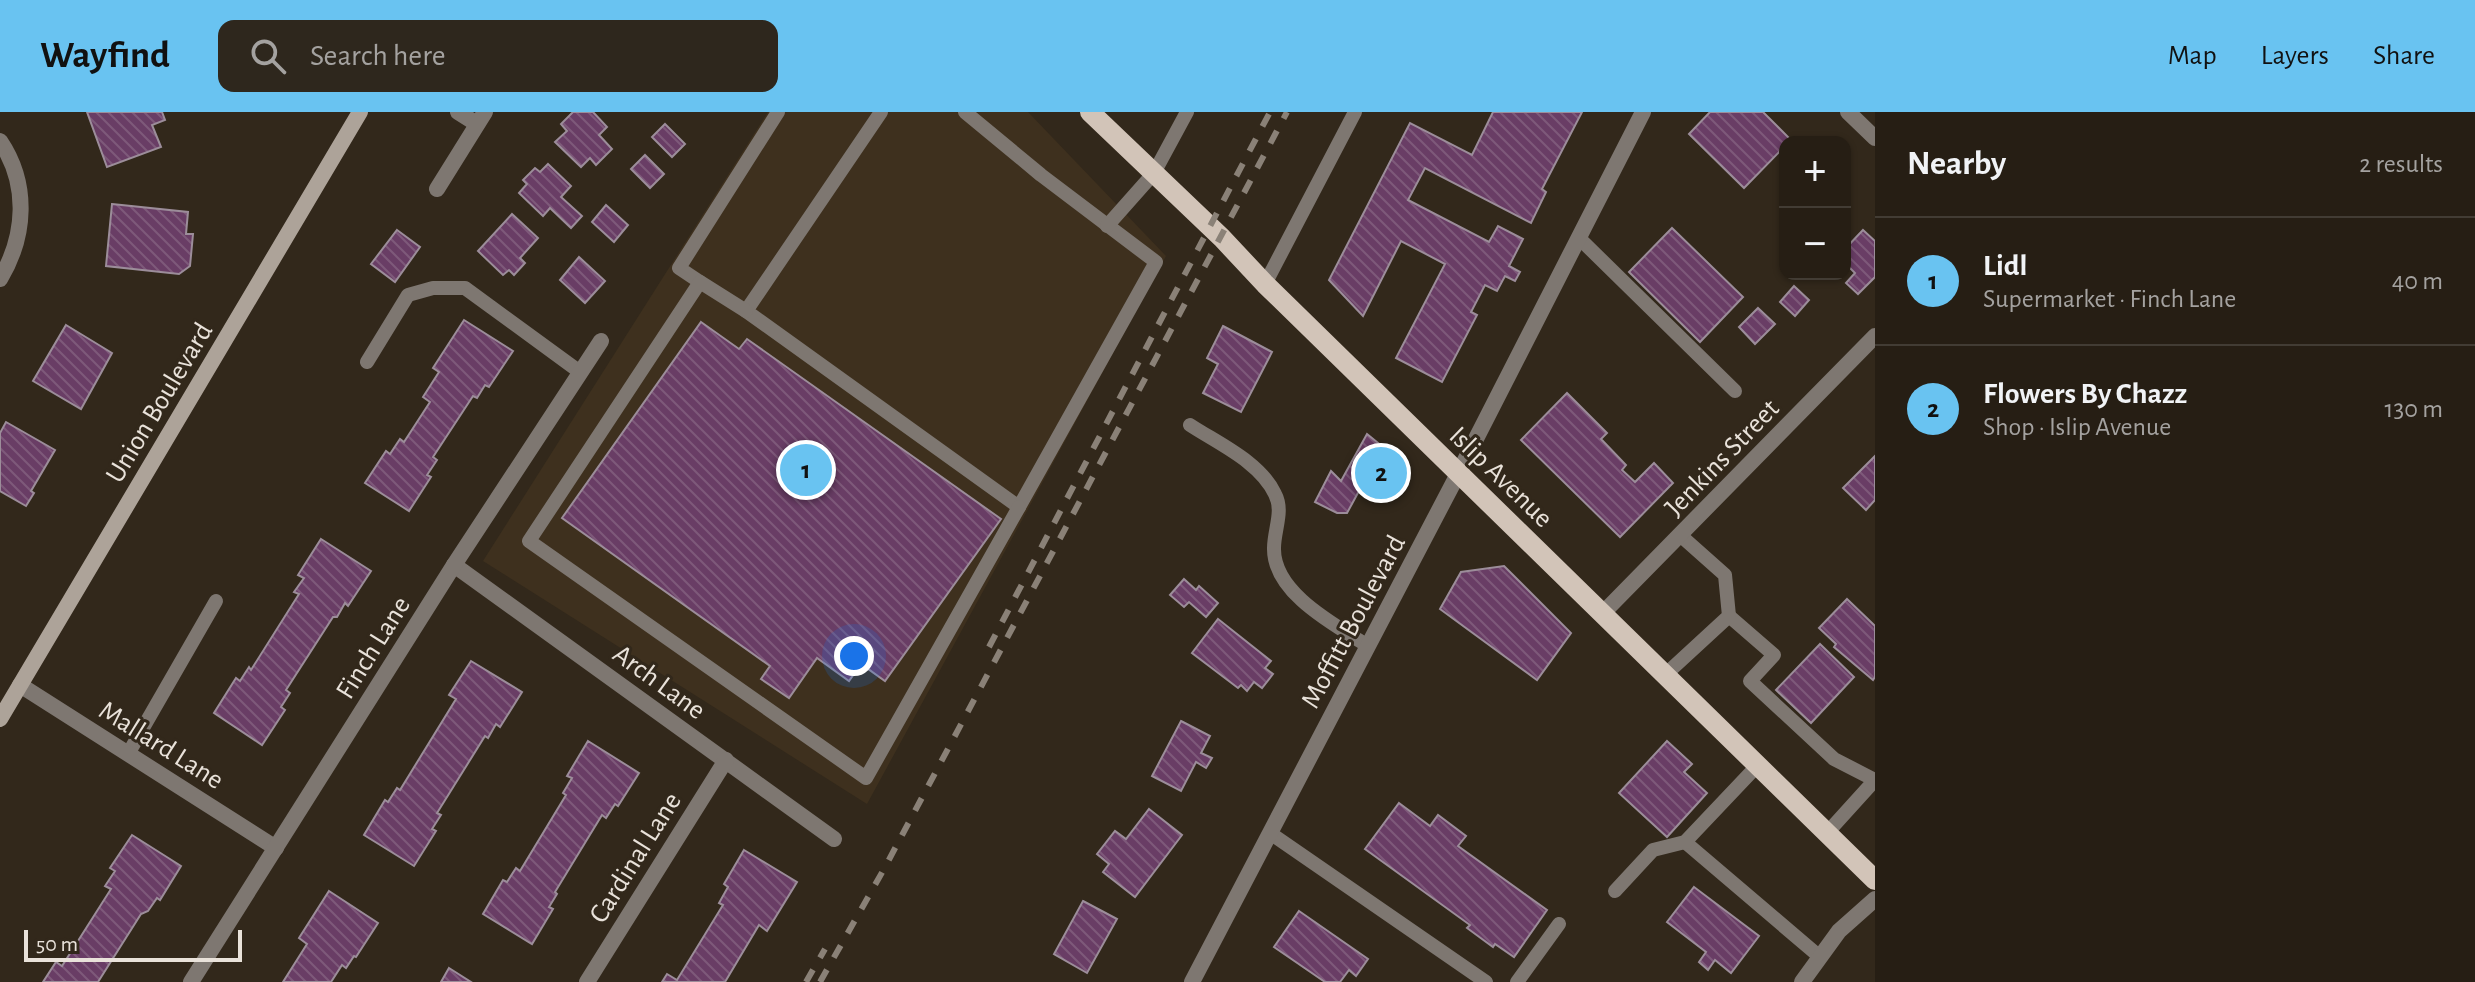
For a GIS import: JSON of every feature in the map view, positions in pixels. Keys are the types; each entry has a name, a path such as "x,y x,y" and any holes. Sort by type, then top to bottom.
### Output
{"main road":[{"name":"Union Boulevard","path":"0,719 360,112"},
{"name":"Islip Avenue","path":"1090,112 1875,880"}],"street":[{"path":"437,189 481,118 458,112"},
{"name":"Moffitt Boulevard","path":"1192,982 1643,112"},
{"path":"1848,112 1875,138"},
{"path":"0,141 11,158 22,193 20,232 0,279"},
{"name":"Jenkins Street","path":"1603,613 1875,336"},
{"name":"Finch Lane","path":"191,982 454,565 601,341"},
{"name":"Arch Lane","path":"454,565 834,839"},
{"name":"Mallard Lane","path":"20,685 276,848"},
{"name":"Cardinal Lane","path":"587,982 726,760"},
{"path":"1802,982 1839,931 1875,899"}],"lane":[{"path":"778,112 679,268 746,311 1019,507"},
{"path":"746,311 881,112"},
{"path":"700,282 529,541 866,778 1156,262 965,112"},
{"path":"1107,226 1154,173 1187,112"},
{"path":"1265,284 1355,112"},
{"path":"1579,238 1735,391"},
{"path":"367,362 408,295 433,288 465,288 580,372"},
{"path":"1190,425 1260,471 1276,494 1280,509 1274,535 1274,558 1282,578 1312,610 1368,646"},
{"path":"1680,535 1725,575 1729,616 1774,655 1750,681 1834,759 1875,780 1827,833"},
{"path":"128,754 216,601"},
{"path":"1666,674 1729,616"},
{"path":"1615,891 1653,850 1685,842 1758,765"},
{"path":"1270,833 1486,982"},
{"path":"1685,842 1820,957"},
{"path":"1517,982 1559,924"}],"shaded area":[{"path":"768,112 1028,112 1166,256 867,804 483,561"}],"building":[{"path":"87,112 162,112 165,120 152,125 161,147 107,167"},
{"path":"573,112 593,112 607,127 599,135 612,149 596,165 590,158 581,167 555,142 567,131 561,124"},
{"path":"1493,112 1582,112 1542,189 1546,192 1531,223 1425,168 1408,200 1489,242 1498,226 1523,239 1509,266 1520,272 1515,281 1505,276 1497,291 1485,285 1471,312 1477,315 1442,382 1396,358 1445,264 1401,241 1363,316 1329,280 1410,123 1472,155"},
{"path":"1710,112 1763,112 1787,136 1779,136 1779,152 1744,188 1689,134"},
{"path":"665,124 685,144 672,157 652,137"},
{"path":"645,155 664,174 650,188 631,169"},
{"path":"548,164 571,186 561,197 582,216 571,228 550,208 543,216 519,193 527,184 523,180 535,168 540,172"},
{"path":"112,204 188,212 186,234 193,234 190,266 179,274 106,266"},
{"path":"606,205 628,225 614,242 592,222"},
{"path":"512,214 538,238 520,258 525,263 514,275 509,270 503,275 478,251"},
{"path":"1672,228 1743,297 1700,342 1629,272"},
{"path":"397,230 420,247 395,282 371,264"},
{"path":"1863,230 1875,241 1875,277 1858,294 1846,283 1855,273 1851,269 1851,243"},
{"path":"579,257 605,281 585,303 560,280"},
{"path":"1794,286 1809,300 1795,316 1780,302"},
{"path":"1758,308 1775,324 1755,344 1739,327"},
{"path":"464,320 513,351 489,387 485,385 477,398 473,396 433,457 437,460 427,475 431,477 409,511 365,483 386,451 390,454 400,439 404,442 430,402 423,397 439,372 433,368"},
{"path":"701,322 739,349 747,339 1001,519 885,681 861,664 849,681 817,658 789,698 761,679 770,666 562,518"},
{"path":"66,325 112,353 81,409 33,381"},
{"path":"1223,326 1272,352 1241,412 1203,393 1218,364 1207,358"},
{"path":"1567,393 1607,433 1601,439 1626,465 1622,470 1635,482 1654,463 1673,483 1620,537 1521,440"},
{"path":"6,422 55,450 31,491 34,493 26,506 0,491 0,433"},
{"path":"1367,434 1383,447 1347,513 1337,513 1315,502 1331,471 1341,481"},
{"path":"1875,456 1875,500 1866,510 1843,488"},
{"path":"321,539 371,571 348,606 345,603 337,617 333,617 286,690 290,693 281,707 285,710 262,745 214,713 236,678 240,681 249,667 251,670 299,594 294,592 304,578 298,575"},
{"path":"1504,566 1571,633 1537,680 1440,609 1461,572"},
{"path":"1184,579 1196,590 1199,586 1218,603 1206,617 1189,602 1184,607 1170,595"},
{"path":"1847,599 1875,626 1873,680 1834,647 1836,644 1819,628"},
{"path":"1218,619 1271,661 1265,668 1273,674 1262,688 1254,682 1247,691 1241,685 1238,688 1192,653"},
{"path":"1820,644 1854,677 1811,723 1776,690"},
{"path":"471,661 522,692 500,727 496,724 488,738 485,736 437,813 441,815 432,829 436,831 414,866 364,835 385,800 388,802 397,788 400,790 456,699 449,695"},
{"path":"1181,721 1210,736 1201,753 1212,758 1206,768 1196,762 1181,791 1152,776"},
{"path":"588,741 639,773 618,806 615,804 606,818 602,815 555,892 557,894 549,907 553,909 532,944 483,914 503,880 507,882 516,868 520,871 566,795 563,793 572,778 567,776"},
{"path":"1667,741 1692,764 1684,772 1707,793 1667,837 1619,793"},
{"path":"1399,803 1430,826 1438,815 1466,836 1458,846 1547,910 1514,957 1495,944 1493,947 1467,928 1470,925 1365,849"},
{"path":"1149,809 1182,835 1135,897 1103,872 1109,864 1097,854 1115,831 1126,839"},
{"path":"132,835 181,866 160,900 157,898 148,911 141,914 98,982 43,982 56,962 62,966 111,889 105,886 115,871 110,868"},
{"path":"744,850 797,882 767,931 759,925 725,982 662,982 667,974 677,980 723,905 719,903 728,887 724,884"},
{"path":"1694,887 1759,936 1731,973 1715,960 1708,970 1699,962 1706,952 1667,922"},
{"path":"329,891 378,923 356,957 346,968 342,965 331,982 283,982 307,944 299,938"},
{"path":"1083,901 1117,919 1087,973 1054,954"},
{"path":"1299,911 1368,959 1356,976 1349,970 1340,982 1325,982 1274,947"},
{"path":"449,968 471,982 441,982"}],"railway":[{"path":"989,647 1270,112"},
{"path":"820,982 884,869 1287,112"},
{"path":"806,982 825,949"}],"place":[{"name":"Lidl","path":"806,470"},
{"name":"Flowers By Chazz","path":"1381,473"}]}
